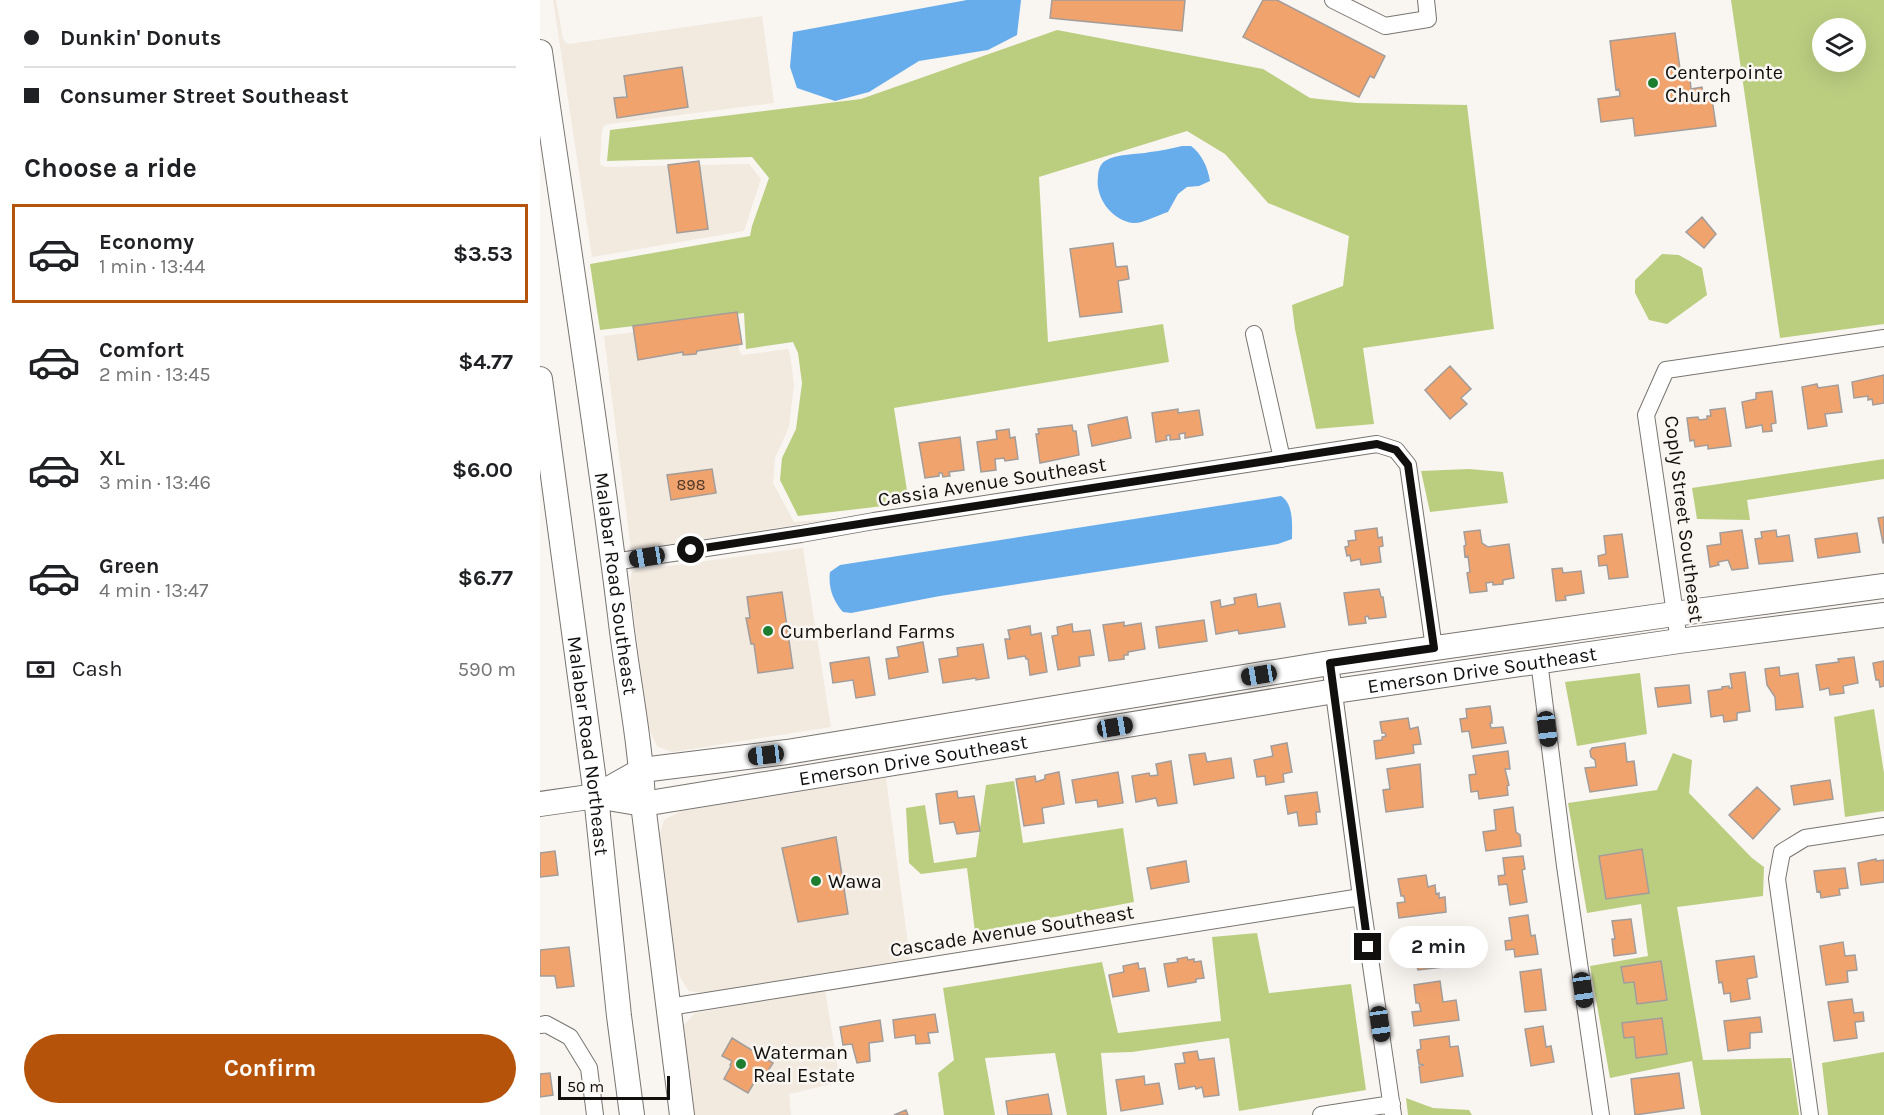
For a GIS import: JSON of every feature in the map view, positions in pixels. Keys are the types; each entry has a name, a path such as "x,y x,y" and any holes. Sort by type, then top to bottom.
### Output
{"street":[{"path":"1334,0 1385,26 1428,20 1426,0"},
{"name":"Malabar Road Southeast","path":"540,52 548,163 613,562 625,664 642,771 643,804 682,1115"},
{"path":"1254,333 1282,459"},
{"name":"Coply Street Southeast","path":"1679,641 1646,416 1666,370 1884,338"},
{"name":"Malabar Road Northeast","path":"540,379 596,796 619,1016 632,1115"},
{"name":"Cassia Avenue Southeast","path":"613,562 1377,444 1396,450 1408,465 1434,648"},
{"name":"Emerson Drive Southeast","path":"596,796 642,771 787,752 1330,663 1884,586"},
{"name":"Emerson Drive Southeast","path":"596,796 643,804 1335,691 1679,641 1884,615"},
{"path":"1539,661 1565,866 1601,1115"},
{"path":"1321,1115 1392,1109 1330,663"},
{"path":"540,804 596,796"},
{"path":"1810,1115 1778,879 1782,852 1805,838 1884,826"},
{"name":"Cascade Avenue Southeast","path":"669,1007 1361,897"},
{"path":"540,1025 546,1024 570,1037 589,1068 595,1115"}],"shaded area":[{"path":"553,0 556,0 563,39 569,44 762,16 774,103 609,124 602,130 600,161 605,167 749,164 761,179 744,231 592,257"},
{"path":"738,319 739,350 742,355 788,349 790,355 794,384 789,427 775,458 773,483 794,522 834,519 631,550 604,336"},
{"path":"803,548 831,727 672,752 657,746 647,724 630,583 632,571"},
{"path":"886,778 910,959 706,993 689,991 681,979 676,963 659,837 664,820 681,811"},
{"path":"825,990 840,1082 789,1094 791,1115 693,1115 683,1026 695,1013"}],"green space":[{"path":"1731,0 1884,0 1884,324 1780,338"},
{"path":"1057,30 1263,69 1310,98 1357,103 1467,105 1494,329 1363,348 1374,424 1316,429 1292,305 1343,286 1349,236 1268,203 1225,154 1187,131 1039,177 1048,342 1163,324 1169,362 894,408 909,503 798,516 780,480 782,458 796,429 802,383 798,353 793,342 746,349 744,313 600,330 590,264 750,236 769,178 752,157 607,161 610,130 861,99"},
{"path":"1662,254 1679,255 1702,268 1707,295 1667,324 1649,320 1635,293 1635,280"},
{"path":"1884,459 1884,479 1747,500 1750,520 1697,519 1692,488"},
{"path":"1469,469 1503,472 1508,503 1430,512 1421,471"},
{"path":"1640,673 1647,734 1577,746 1565,682"},
{"path":"1874,709 1884,773 1884,811 1845,817 1834,717"},
{"path":"1673,753 1692,760 1689,793 1752,858 1764,867 1763,896 1677,907 1703,1060 1791,1058 1799,1115 1701,1115 1692,1061 1610,1078 1590,966 1648,956 1641,904 1587,913 1568,803 1657,790"},
{"path":"1014,781 1023,843 1123,828 1134,902 975,932 967,868 921,874 909,863 906,808 925,805 934,863 976,857 986,785"},
{"path":"1257,933 1269,993 1351,984 1366,1090 1239,1111 1229,1038 1132,1052 1101,1053 1107,1115 1067,1115 1055,1053 985,1058 995,1115 944,1115 938,1073 954,1060 943,988 1102,962 1118,1033 1221,1021 1212,937"},
{"path":"1884,1052 1884,1115 1828,1115 1822,1063"},
{"path":"1406,1098 1433,1108 1469,1110 1472,1115 1408,1115"}],"water":[{"path":"967,0 1021,0 1017,35 988,50 919,61 869,92 835,101 797,88 790,67 793,32"},
{"path":"1191,146 1198,153 1206,166 1210,181 1199,186 1187,187 1178,194 1168,212 1141,222 1133,223 1118,218 1106,207 1098,185 1099,170 1103,162 1121,155"},
{"path":"1281,496 1290,509 1292,539 1278,544 940,596 851,613 843,612 836,603 831,588 830,572 840,565"}],"building":[{"path":"1052,0 1185,0 1182,31 1050,18"},
{"path":"1263,0 1277,0 1385,56 1374,78 1370,76 1359,97 1243,37"},
{"name":"Centerpointe Church","path":"1675,33 1681,76 1688,75 1691,89 1702,87 1703,93 1711,92 1716,126 1635,136 1633,118 1601,122 1598,99 1620,96 1619,89 1616,90 1610,41"},
{"path":"682,67 688,107 617,118 614,98 627,97 624,76"},
{"path":"699,161 708,229 677,233 668,165"},
{"path":"1702,217 1716,234 1704,248 1686,232"},
{"path":"1113,243 1116,267 1127,266 1129,279 1118,281 1122,312 1080,317 1070,249"},
{"path":"737,312 742,344 697,351 696,354 683,355 683,352 638,360 633,326"},
{"path":"1450,366 1471,389 1461,398 1467,404 1450,419 1425,390"},
{"path":"1884,375 1884,403 1873,405 1872,399 1868,400 1868,396 1854,398 1852,382"},
{"path":"1817,384 1818,388 1838,385 1842,412 1825,414 1827,426 1808,429 1802,387"},
{"path":"1772,391 1776,423 1771,424 1772,431 1763,432 1762,425 1746,428 1742,402 1756,399 1756,393"},
{"path":"1725,408 1731,446 1708,449 1708,445 1695,447 1694,440 1690,441 1687,418 1707,419 1707,416 1711,416 1710,410"},
{"path":"1178,409 1178,413 1199,410 1203,435 1185,438 1185,433 1179,434 1180,439 1170,440 1170,435 1166,436 1167,440 1156,442 1152,413"},
{"path":"1127,417 1131,438 1092,446 1088,425"},
{"path":"1072,425 1073,431 1076,431 1079,455 1040,463 1036,434 1039,434 1038,429"},
{"path":"1009,429 1010,438 1015,437 1018,459 1005,461 1004,458 995,459 996,470 981,472 977,442 997,439 996,431"},
{"path":"960,437 964,470 949,472 950,476 943,477 942,473 939,473 939,476 925,478 919,443"},
{"path":"712,469 716,493 671,500 667,475"},
{"path":"1884,517 1884,543 1883,543 1878,518"},
{"path":"1377,528 1378,538 1382,537 1383,546 1379,547 1381,562 1361,565 1360,559 1351,561 1345,547 1349,546 1348,541 1356,540 1355,531"},
{"path":"1480,530 1482,543 1488,547 1509,544 1514,578 1503,580 1503,584 1486,583 1487,591 1470,593 1467,573 1470,572 1468,556 1465,557 1464,532"},
{"path":"1742,530 1748,568 1732,570 1728,560 1710,567 1707,546 1721,544 1720,533"},
{"path":"1776,530 1777,537 1789,535 1793,561 1759,564 1755,539 1762,538 1761,532"},
{"path":"1857,533 1860,552 1818,558 1815,539"},
{"path":"1622,534 1628,577 1609,579 1607,565 1599,566 1598,556 1606,554 1604,536"},
{"path":"1562,568 1563,573 1581,571 1584,593 1565,596 1566,600 1556,601 1552,569"},
{"path":"1379,589 1383,597 1386,617 1369,619 1368,616 1365,617 1366,623 1349,625 1344,593"},
{"name":"Cumberland Farms","path":"782,592 793,668 758,673 754,644 751,644 746,618 750,618 747,597"},
{"path":"1256,594 1258,607 1280,603 1285,627 1239,634 1238,630 1216,634 1211,602 1220,600 1221,607 1235,604 1234,598"},
{"path":"1204,620 1207,641 1159,648 1156,627"},
{"path":"1124,622 1124,626 1141,623 1145,649 1128,652 1128,655 1124,655 1124,659 1109,661 1103,625"},
{"path":"1072,624 1073,632 1090,630 1094,655 1079,657 1080,666 1058,670 1052,636 1058,635 1057,627"},
{"path":"1030,626 1031,635 1041,633 1047,672 1030,675 1028,659 1025,656 1008,659 1005,639 1010,639 1008,630"},
{"path":"923,642 928,672 889,679 886,659 899,657 897,647"},
{"path":"983,644 989,678 943,683 939,659 958,656 957,648"},
{"path":"869,657 875,695 856,698 853,680 833,683 830,663"},
{"path":"1854,657 1858,683 1843,686 1844,693 1830,695 1829,688 1820,690 1816,665 1839,662 1838,659"},
{"path":"1884,661 1884,686 1880,687 1879,680 1876,680 1873,663"},
{"path":"1779,667 1780,676 1798,673 1803,707 1776,710 1775,697 1767,685 1765,669"},
{"path":"1745,672 1750,711 1737,713 1737,720 1724,722 1723,715 1711,717 1708,691 1729,686 1732,688 1730,674"},
{"path":"1689,685 1691,703 1658,707 1655,688"},
{"path":"1490,706 1491,728 1503,727 1506,743 1472,748 1469,731 1462,732 1460,719 1467,718 1466,709"},
{"path":"1408,718 1410,729 1418,727 1421,744 1413,745 1414,753 1376,759 1374,741 1382,740 1382,737 1386,736 1382,733 1380,722"},
{"path":"1287,743 1292,772 1283,774 1284,782 1266,785 1265,776 1257,777 1254,760 1273,756 1271,746"},
{"path":"1625,743 1627,762 1634,761 1637,785 1590,792 1585,768 1596,767 1595,760 1591,757 1592,748"},
{"path":"1508,751 1510,769 1505,769 1509,785 1507,786 1508,795 1479,799 1478,791 1471,792 1469,775 1476,774 1473,756"},
{"path":"1205,753 1207,762 1231,758 1234,778 1194,785 1189,755"},
{"path":"1171,761 1177,803 1158,806 1156,798 1136,802 1132,776 1149,773 1150,776 1158,775 1156,764"},
{"path":"1420,764 1423,807 1386,812 1383,790 1390,789 1387,769"},
{"path":"1059,772 1064,804 1042,808 1044,823 1024,826 1016,779 1035,776 1036,782 1045,779 1045,775"},
{"path":"1118,772 1123,803 1098,807 1097,800 1076,803 1072,780"},
{"path":"1830,780 1833,799 1794,805 1791,786"},
{"path":"1757,787 1780,809 1753,839 1729,815"},
{"path":"957,791 958,798 974,796 980,831 957,834 954,822 940,824 936,794"},
{"path":"1317,792 1320,812 1316,812 1317,824 1299,826 1297,812 1288,814 1285,796"},
{"path":"1513,807 1516,832 1520,835 1521,846 1486,851 1483,832 1496,830 1494,810"},
{"name":"Wawa","path":"836,837 848,914 798,922 782,848"},
{"path":"1642,849 1649,893 1606,899 1599,856"},
{"path":"555,851 558,875 540,877 540,853"},
{"path":"1523,856 1525,869 1522,870 1527,902 1510,905 1507,884 1499,885 1498,876 1505,875 1503,858"},
{"path":"1876,859 1876,861 1884,860 1884,882 1861,885 1858,863"},
{"path":"1186,861 1189,882 1151,889 1147,868"},
{"path":"1845,868 1848,888 1839,889 1840,895 1821,898 1820,891 1817,892 1814,871"},
{"path":"1426,875 1428,887 1435,885 1439,898 1445,897 1446,912 1399,918 1397,903 1405,902 1404,896 1401,896 1398,879"},
{"path":"1528,915 1531,936 1535,935 1538,954 1515,957 1514,949 1506,950 1505,941 1512,940 1509,918"},
{"path":"1631,919 1636,953 1614,956 1612,939 1615,939 1612,921"},
{"path":"1438,930 1440,948 1447,947 1449,963 1442,964 1443,967 1418,970 1413,954 1416,954 1415,948 1404,950 1402,935"},
{"path":"1843,942 1845,956 1855,955 1857,970 1847,971 1848,982 1826,985 1820,946"},
{"path":"569,947 574,986 557,988 555,976 540,976 540,950"},
{"path":"1754,956 1757,977 1747,979 1750,999 1731,1002 1730,993 1724,994 1722,982 1719,983 1716,961"},
{"path":"1187,957 1188,960 1194,959 1194,962 1201,961 1204,978 1196,979 1196,982 1168,987 1164,964 1178,962 1177,959"},
{"path":"1661,961 1667,1000 1637,1004 1634,982 1624,983 1621,967"},
{"path":"1138,963 1139,969 1145,968 1149,991 1113,997 1109,975 1124,972 1123,966"},
{"path":"1541,969 1546,1010 1525,1012 1520,972"},
{"path":"1440,981 1443,1002 1456,1000 1459,1020 1414,1026 1412,1012 1421,1011 1419,1003 1416,1003 1414,985"},
{"path":"1852,999 1854,1013 1863,1012 1864,1021 1855,1022 1857,1038 1834,1041 1828,1002"},
{"path":"935,1014 938,1032 928,1033 930,1043 916,1044 915,1035 895,1038 893,1020"},
{"path":"1760,1017 1762,1032 1750,1033 1750,1048 1728,1051 1724,1021"},
{"path":"1662,1018 1667,1054 1636,1058 1634,1037 1624,1038 1622,1023"},
{"path":"880,1020 883,1041 869,1043 870,1061 857,1063 852,1044 843,1045 840,1027"},
{"path":"1543,1026 1546,1047 1551,1046 1554,1062 1531,1066 1525,1029"},
{"path":"1449,1036 1450,1047 1458,1046 1463,1076 1421,1083 1419,1066 1424,1065 1419,1064 1417,1050 1421,1049 1420,1040"},
{"path":"732,1038 773,1063 766,1074 761,1071 748,1093 724,1079 732,1061 722,1056"},
{"path":"1197,1051 1199,1060 1214,1058 1219,1095 1204,1097 1202,1087 1179,1089 1175,1064 1185,1063 1183,1053"},
{"path":"550,1073 553,1095 540,1097 540,1074"},
{"path":"1679,1073 1684,1108 1635,1115 1631,1079"},
{"path":"1144,1076 1145,1085 1159,1083 1163,1104 1121,1111 1116,1080"},
{"path":"1048,1094 1052,1115 1008,1115 1006,1101"},
{"path":"906,1110 908,1115 894,1115"}],"place":[{"name":"Centerpointe Church","path":"1653,83"},
{"name":"Cumberland Farms","path":"768,631"},
{"name":"Wawa","path":"816,881"},
{"name":"Waterman Real Estate","path":"741,1064"}],"route":[{"path":"691,550 1377,444 1396,450 1408,465 1434,648 1330,663 1368,947"}]}
